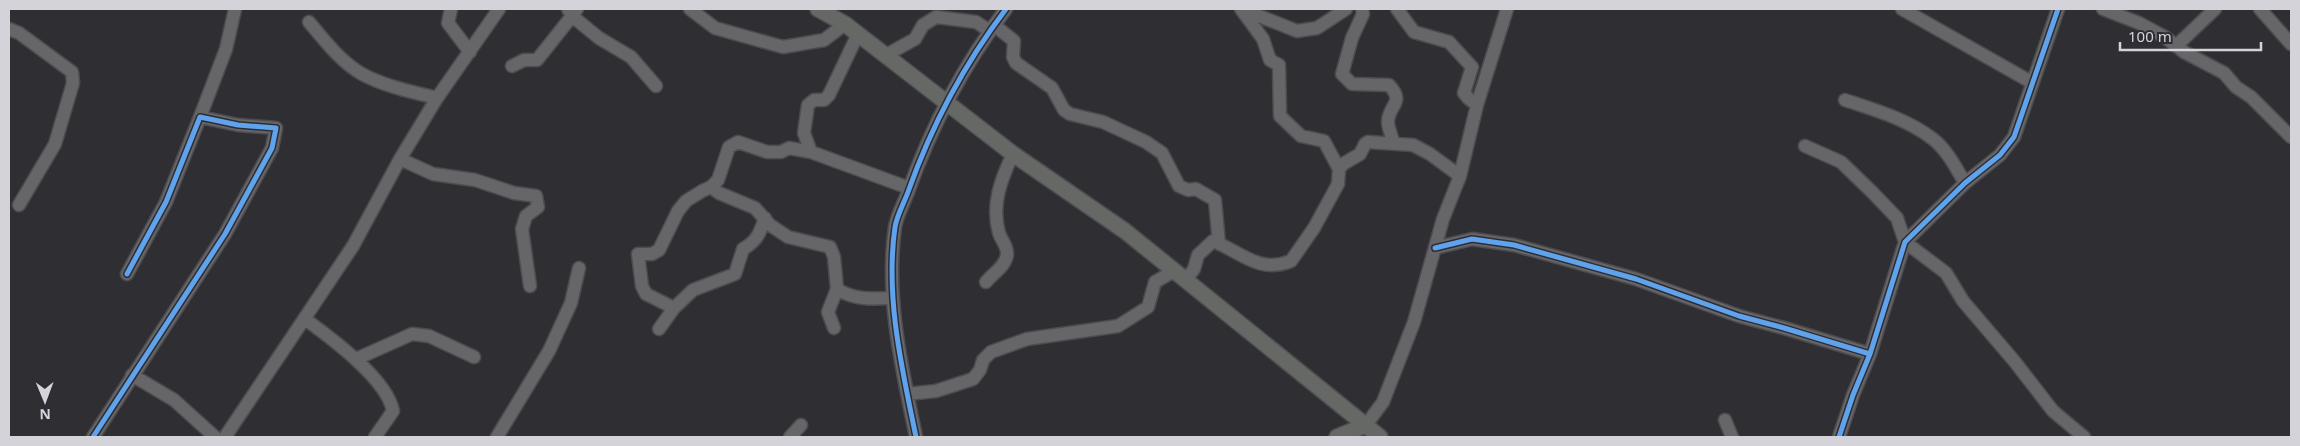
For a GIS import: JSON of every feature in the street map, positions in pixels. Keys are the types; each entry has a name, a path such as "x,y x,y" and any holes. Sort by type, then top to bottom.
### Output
{"main road":[{"path":"818,9 845,24 1013,154 1124,231 1380,437"},
{"path":"1337,437 1366,425"}],"street":[{"path":"127,274 166,202 204,113 226,49 235,9"},
{"path":"450,9 448,23 470,52"},
{"path":"225,437 352,246 400,159 437,98 499,9"},
{"path":"690,9 715,28 783,47 824,40 845,24"},
{"path":"916,437 907,394 892,298 895,226 909,188 947,104 992,28 1006,9"},
{"path":"1243,9 1297,31 1317,28 1346,9"},
{"path":"907,394 936,391 973,379 980,370 983,360 990,352 1027,339 1118,326 1148,307 1155,282 1180,276 1194,269 1198,255 1213,242 1238,256 1265,266 1292,261 1314,228 1338,184 1339,169 1324,141 1301,136 1280,116 1279,65 1270,60 1263,39 1243,9"},
{"path":"1362,9 1363,14 1352,38 1342,74 1352,84 1389,85 1395,92 1396,102 1388,120 1393,142"},
{"path":"1397,9 1414,32 1449,42 1472,67 1464,93 1478,105"},
{"path":"1366,425 1382,402 1414,322 1443,218 1460,176 1478,105 1507,9"},
{"path":"1902,9 2031,82"},
{"path":"2103,9 2139,23 2200,62 2224,73 2236,87 2251,97 2291,137"},
{"path":"2176,46 2215,9"},
{"path":"2260,9 2291,44"},
{"path":"1839,437 1853,394 1870,354 1905,242 1965,183 2008,147 2014,137 2053,10"},
{"path":"512,66 524,60 537,60 572,11 599,38 631,57 656,86"},
{"path":"886,55 915,40 923,25 936,17 976,22 992,28 1014,41 1013,58 1016,63 1052,88 1064,110 1070,114 1103,122 1146,142 1162,153 1179,186 1188,190 1196,189 1215,200 1219,244"},
{"path":"309,22 339,56 362,74 404,90 437,98"},
{"path":"9,29 19,33 72,72 73,83 55,144 19,205"},
{"path":"811,152 804,133 808,105 814,100 824,100 830,95 858,34"},
{"path":"1845,100 1881,112 1910,125 1934,140 1965,183"},
{"path":"93,437 225,234 272,148 276,128 238,125 204,113"},
{"path":"674,308 646,294 642,286 638,254 652,254 659,250 678,211 686,201 702,190 711,187 718,180 732,143 738,142 775,153 789,148 811,152 909,188"},
{"path":"1339,169 1343,164 1360,154 1368,142 1393,142 1413,145 1430,154 1460,176"},
{"path":"1805,146 1841,162 1897,218 1905,242 1946,273 1963,301 2015,362 2053,411 2084,437"},
{"path":"986,282 993,272 1002,265 1007,254 1005,244 999,235 996,205 1005,171 1013,154"},
{"path":"400,159 434,174 476,180 514,193 536,196 538,207 526,216 522,229 530,286"},
{"path":"711,187 718,193 755,208 766,218 770,225 788,236 830,247 834,257 837,289 828,312 834,328"},
{"path":"659,329 674,308 693,290 735,274 743,249 753,243 759,235 766,218"},
{"path":"1435,248 1472,239 1514,245 1636,279 1739,316 1870,354"},
{"path":"497,437 549,351 571,303 579,268"},
{"path":"837,289 845,294 869,299 892,298"},
{"path":"305,319 356,359 391,400 393,411 375,437"},
{"path":"356,359 412,334 429,336 474,356"},
{"path":"132,375 174,400 215,437"},
{"path":"1725,420 1732,437"},
{"path":"790,437 801,425"}],"cycle path":[{"path":"916,437 896,333 892,280 892,253 895,227 927,144 950,96 977,51 1006,9"},
{"path":"1839,437 1853,395 1870,354 1905,242 1965,183 2000,155 2014,137 2058,9"},
{"path":"93,437 225,234 272,148 276,128 238,125 200,117 166,202 127,274"},
{"path":"1435,248 1472,239 1514,245 1636,279 1739,316 1870,354"}]}
